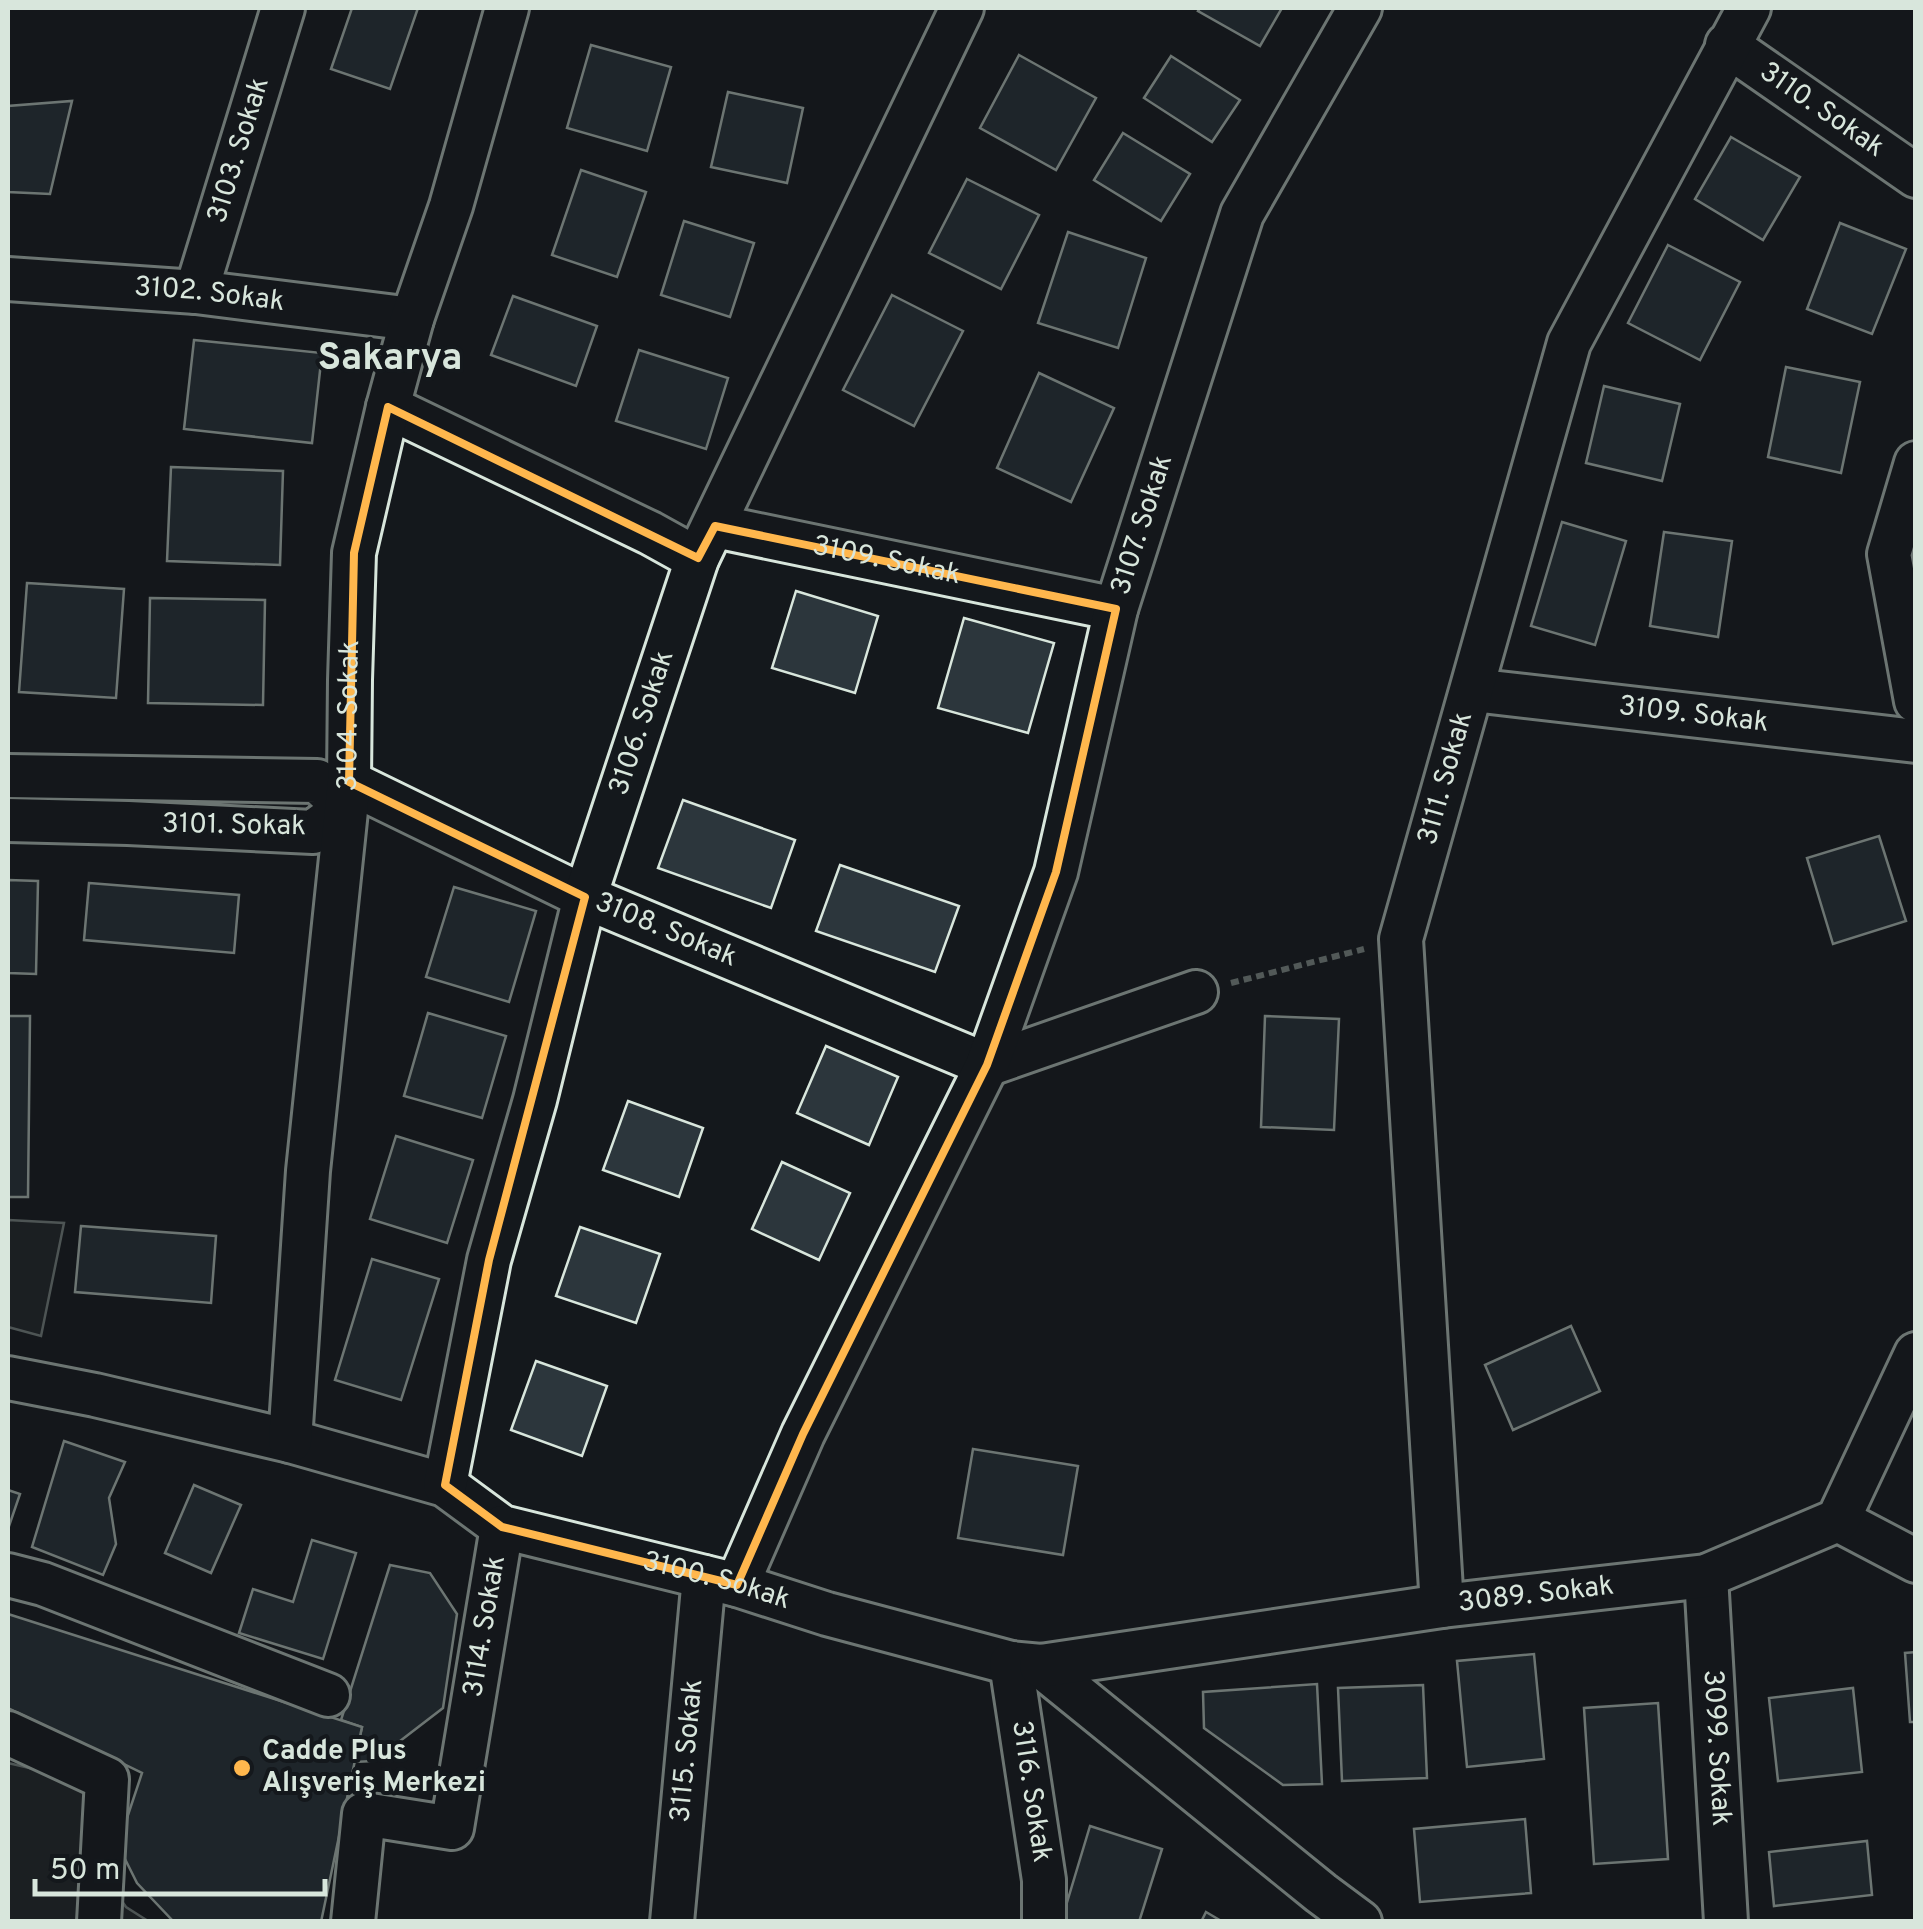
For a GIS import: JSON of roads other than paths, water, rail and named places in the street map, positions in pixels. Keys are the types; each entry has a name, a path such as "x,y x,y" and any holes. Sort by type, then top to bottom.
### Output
{"street":[{"name":"3103. Sokak","path":"196,292 283,8"},
{"name":"3104. Sokak","path":"290,1442 308,1171 348,795 354,554 412,319 451,206 507,8"},
{"name":"3106. Sokak","path":"445,1485 489,1260 535,1100 585,897 706,542 962,8"},
{"name":"3107. Sokak","path":"720,1582 803,1434 987,1065 1056,872 1116,609 1242,214 1360,8"},
{"name":"3111. Sokak","path":"1442,1606 1401,939 1569,343 1749,8"},
{"name":"3110. Sokak","path":"1727,45 1916,176"},
{"name":"3102. Sokak","path":"8,279 196,292 412,319"},
{"name":"3109. Sokak","path":"388,407 650,534 1116,609"},
{"path":"1916,463 1890,554 1916,701"},
{"name":"3109. Sokak","path":"1473,690 1916,741"},
{"name":"3101. Sokak","path":"8,776 317,781 348,795 313,832 8,820"},
{"name":"3108. Sokak","path":"348,795 987,1065"},
{"path":"987,1065 1196,992"},
{"path":"1916,1354 1838,1520 1916,1561"},
{"name":"3100. Sokak","path":"8,1378 290,1442 445,1485 502,1527 1026,1664 1360,1922"},
{"name":"3089. Sokak","path":"1026,1664 1442,1606 1706,1576 1838,1520"},
{"name":"3114. Sokak","path":"353,1922 364,1814 452,1828 502,1527"},
{"path":"8,1576 43,1584 328,1695"},
{"name":"3099. Sokak","path":"1706,1576 1726,1922"},
{"name":"3115. Sokak","path":"672,1922 720,1582"},
{"name":"3116. Sokak","path":"1026,1664 1044,1922"},
{"path":"8,1732 107,1778 99,1922"}],"place":[{"name":"Cadde Plus Alışveriş Merkezi","path":"242,1768"}],"district":[{"name":"Sakarya","path":"390,359"}]}
